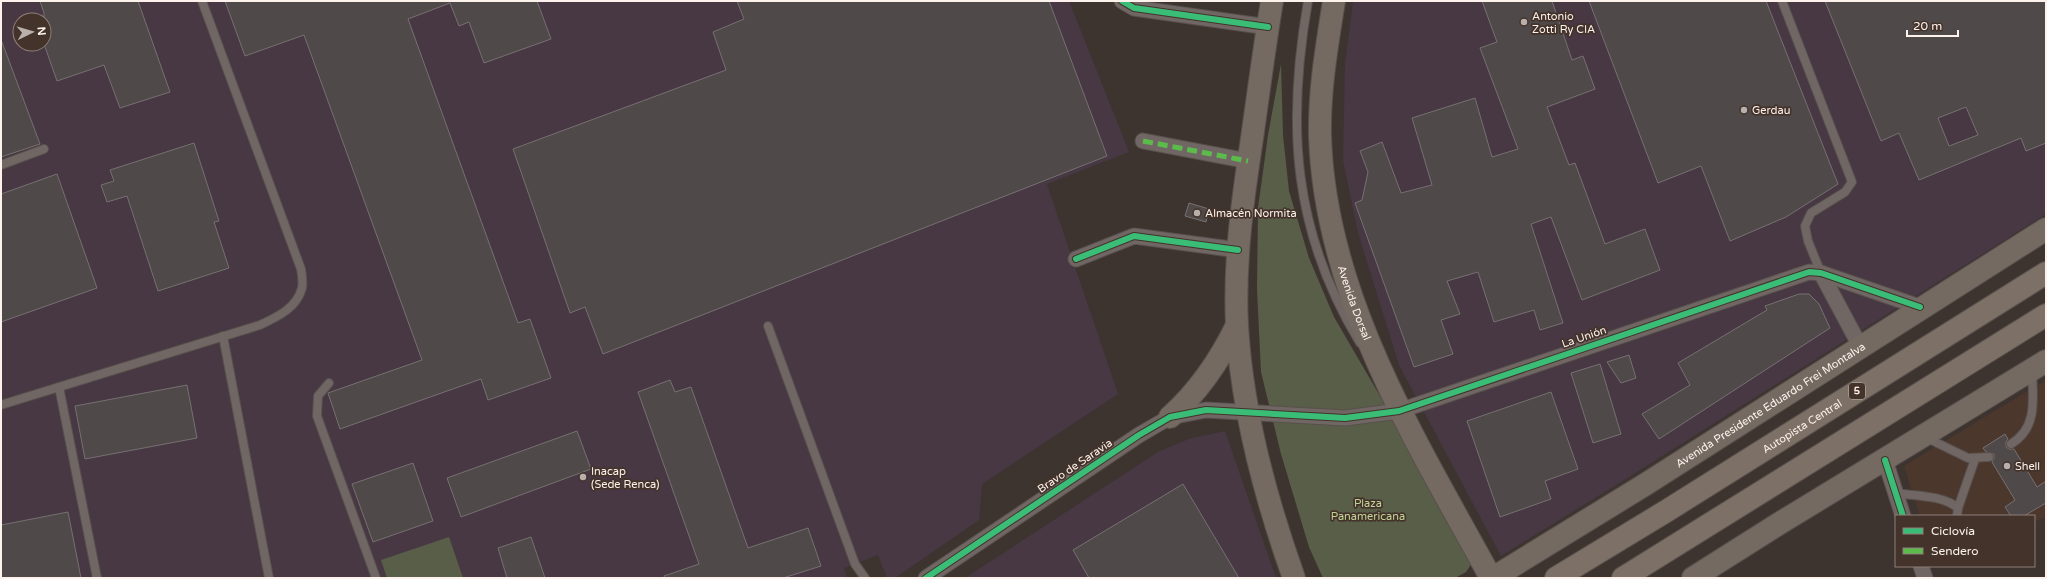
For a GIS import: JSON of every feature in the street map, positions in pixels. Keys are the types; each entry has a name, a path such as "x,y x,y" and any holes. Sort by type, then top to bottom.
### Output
{"highway":[{"name":"Autopista Central","path":"1556,578 1668,510 2046,272"},
{"path":"1623,578 2046,315"}],"main road":[{"path":"1272,1 1248,161 1238,250 1237,326 1249,412 1267,494 1275,524 1294,578"},
{"name":"Avenida Dorsal","path":"1334,1 1323,83 1320,135 1326,196 1336,248 1344,276 1399,411 1492,578"},
{"name":"Avenida Presidente Eduardo Frei Montalva","path":"1492,578 1646,484 1920,307 2046,228"},
{"path":"1170,417 1187,402 1204,381 1237,326"},
{"path":"1693,578 2039,365"}],"street":[{"path":"1122,1 1134,8 1268,27"},
{"path":"1143,141 1248,161"},
{"path":"1076,259 1134,236 1238,250"},
{"path":"1821,273 1860,346"},
{"name":"La Unión","path":"1249,412 1345,418 1399,411 1800,274 1821,273 1920,307"},
{"name":"Bravo de Saravia","path":"926,578 1132,440 1170,417 1206,410 1249,412"},
{"path":"1885,460 1903,515"},
{"path":"1921,567 1925,578"}],"lane":[{"path":"1,405 260,325 284,313 294,303 302,288 301,269 202,1"},
{"path":"1308,1 1300,58 1296,113 1299,178 1306,216 1318,255 1343,314 1399,411"},
{"path":"1782,1 1852,182 1845,192 1811,213 1805,226 1808,241 1821,273"},
{"path":"1,165 44,149"},
{"path":"768,326 855,564 865,578"},
{"path":"223,336 269,578"},
{"path":"2011,444 2025,431 2032,418 2039,365"},
{"path":"329,383 318,396 317,416 376,578"},
{"path":"59,387 97,578"},
{"path":"1922,436 1962,456 1975,459 1989,457"},
{"path":"1957,512 1975,459"},
{"path":"1895,493 1942,499 1950,502 1957,512"}],"shaded area":[{"path":"1,1 1069,1 1129,152 1047,184 1118,394 982,484 979,520 895,578 887,578 878,555 844,568 847,578 1,578"},
{"path":"1353,1 2046,1 2046,214 1501,556 1399,365 1358,233 1343,160 1345,65"},
{"path":"2046,380 2046,517 2035,522 2035,515 1920,515 1904,466"},
{"path":"1225,431 1276,578 965,578 1158,452 1189,439"}],"green space":[{"name":"Plaza Panamericana","path":"1281,64 1283,135 1289,191 1309,258 1334,317 1401,432 1472,563 1466,572 1455,578 1323,578 1309,547 1281,454 1261,372 1257,289 1258,208 1268,135"},
{"path":"449,537 463,578 387,578 381,560"}],"building":[{"path":"40,1 138,1 170,92 120,108 104,65 57,81 47,52 52,52 52,12 44,12"},
{"path":"225,1 537,1 551,39 484,63 469,22 459,26 450,3 408,19 518,323 530,319 551,378 488,400 481,379 340,429 328,393 422,360 304,35 245,56"},
{"path":"737,1 1049,1 1107,156 603,354 585,307 570,313 513,149 726,70 713,32 744,19"},
{"path":"1482,1 1552,1 1572,60 1583,56 1595,89 1547,107 1569,165 1575,163 1605,244 1645,229 1660,270 1582,300 1551,217 1531,224 1563,323 1540,330 1534,310 1494,322 1478,272 1447,281 1460,314 1441,320 1453,354 1414,367 1355,203 1362,200 1368,172 1360,151 1382,142 1401,193 1432,185 1412,118 1475,98 1492,157 1518,149 1480,48 1497,42"},
{"name":"Gerdau","path":"1589,1 1766,1 1838,184 1786,217 1730,241 1701,166 1658,183"},
{"path":"1825,1 2046,1 2046,143 2026,151 2021,138 1919,180 1899,133 1881,141","holes":["1966,107 1978,135 1949,146 1938,118"]},
{"path":"2,42 40,144 1,157 1,43"},
{"path":"194,143 219,221 214,222 229,268 158,291 127,196 107,202 101,185 114,181 110,170"},
{"path":"57,174 97,288 1,322 1,194"},
{"name":"Almacén Normita","path":"1189,203 1209,209 1206,222 1185,216"},
{"path":"1799,294 1809,294 1819,304 1830,328 1659,439 1642,414 1690,385 1678,363 1767,310 1765,306"},
{"path":"1629,355 1636,378 1621,383 1607,362"},
{"path":"1600,364 1621,434 1593,443 1571,373"},
{"path":"670,380 675,392 691,387 748,548 808,528 821,566 783,578 665,578 664,576 699,564 638,392"},
{"path":"187,385 197,438 85,459 75,406"},
{"path":"1551,392 1578,469 1545,481 1551,499 1500,517 1467,421"},
{"path":"577,431 591,469 461,517 447,478"},
{"path":"2005,434 2008,439 2006,442 2006,447 2009,449 2014,449 2037,487 2046,481 2046,503 2026,515 2010,515 2005,507 2015,500 1992,462 1994,459 1994,454 1986,452 1983,448"},
{"path":"413,463 433,521 373,542 352,484"},
{"path":"1183,484 1239,578 1089,578 1073,550"},
{"path":"68,512 81,578 1,578 1,525"},
{"path":"531,537 545,578 507,578 498,548"}],"marked path":[{"path":"1143,141 1248,161"}],"cycle path":[{"path":"1122,1 1134,8 1268,27"},
{"path":"1076,259 1134,236 1238,250"},
{"path":"926,578 1139,435 1170,417 1206,410 1345,418 1399,411 1809,272 1821,273 1920,307"},
{"path":"1885,460 1903,515"}],"place":[{"name":"Antonio Zotti Ry CIA","path":"1524,22"},
{"name":"Gerdau","path":"1744,110"},
{"name":"Almacén Normita","path":"1197,213"},
{"name":"Shell","path":"2007,466"},
{"name":"Inacap (Sede Renca)","path":"583,477"}]}
